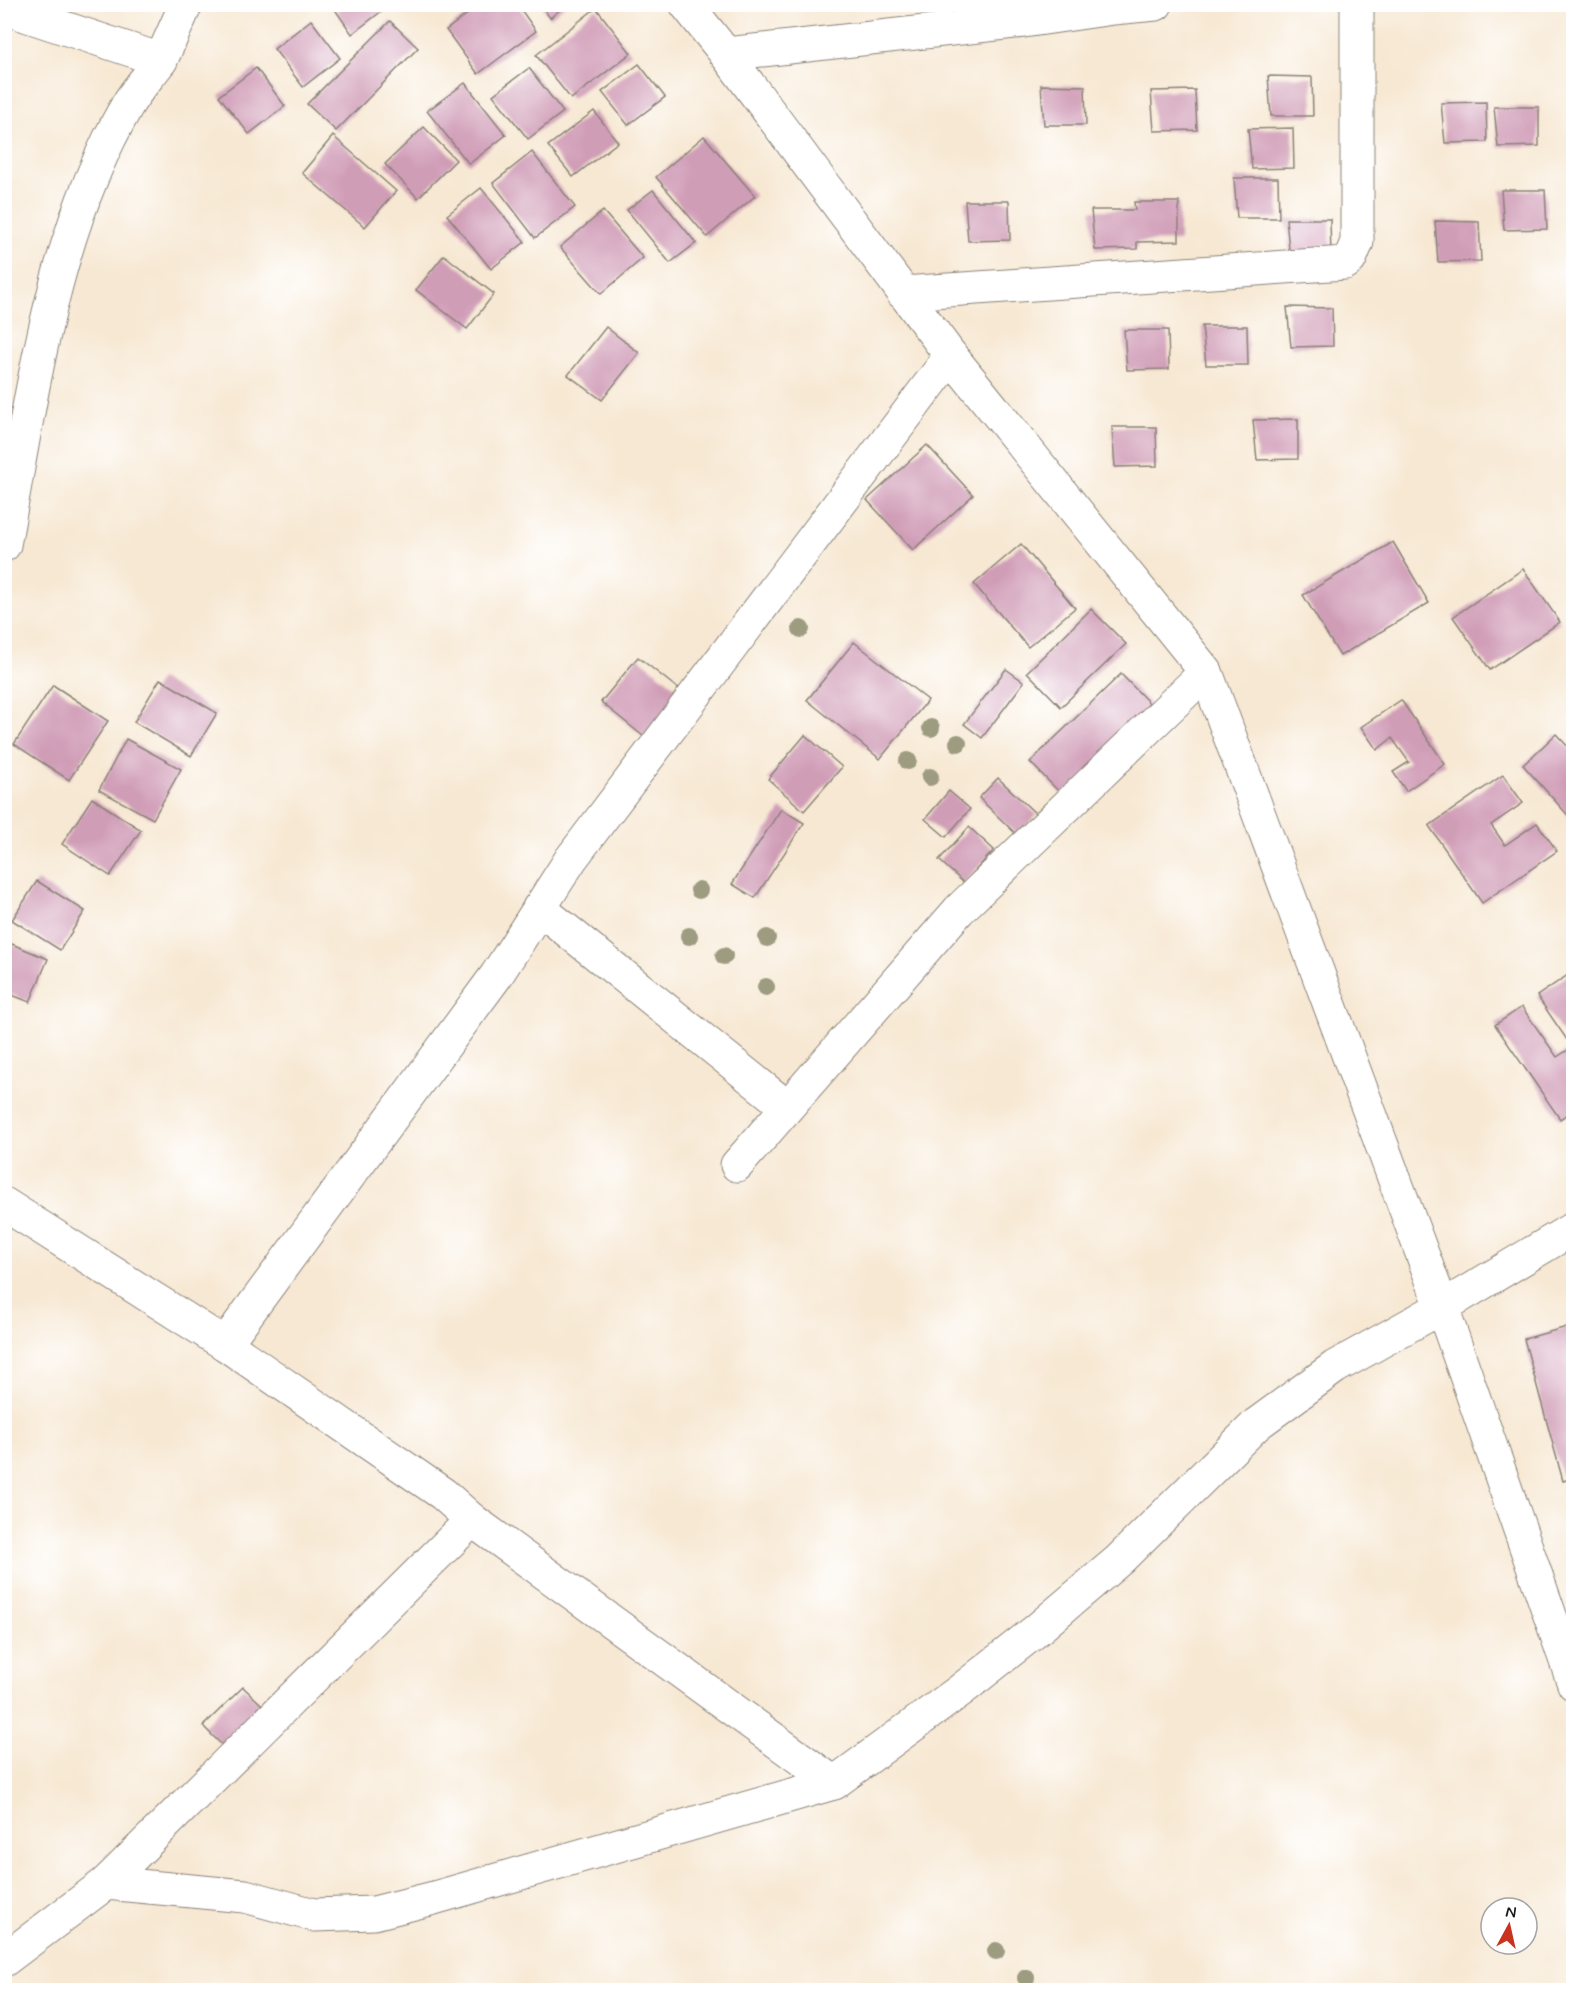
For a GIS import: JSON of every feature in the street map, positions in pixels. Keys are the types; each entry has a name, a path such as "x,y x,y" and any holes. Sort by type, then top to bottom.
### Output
{"street":[{"path":"4,545 45,325 80,212 105,146 129,101 161,60 186,4"},
{"path":"686,4 726,54 951,357 1206,672 1442,1307 1574,1684"},
{"path":"726,54 961,16 1024,21 1156,4"},
{"path":"903,293 1345,263 1350,260 1357,242 1357,4"},
{"path":"4,8 161,60"},
{"path":"225,1344 496,976 571,859 951,357"},
{"path":"737,1165 959,910 1206,672"},
{"path":"539,908 787,1107"},
{"path":"4,1204 225,1344 443,1494 472,1520 834,1783"},
{"path":"106,1883 245,1896 314,1915 374,1913 434,1898 834,1783 970,1683 1033,1633 1119,1560 1257,1424 1335,1367 1442,1307 1574,1228"},
{"path":"4,1960 106,1883 472,1520"}],"building":[{"path":"345,4 379,4 383,10 352,34 336,11"},
{"path":"481,4 517,4 536,31 478,74 446,30"},
{"path":"540,4 567,4 550,18"},
{"path":"596,8 631,53 571,99 536,55"},
{"path":"311,20 340,58 303,87 274,49"},
{"path":"390,21 418,48 336,131 307,104"},
{"path":"639,64 665,97 628,125 602,92"},
{"path":"256,68 285,106 249,134 219,96"},
{"path":"529,68 563,112 528,139 493,95"},
{"path":"1268,76 1312,77 1313,116 1271,116"},
{"path":"465,83 506,135 469,164 427,111"},
{"path":"1041,85 1085,86 1086,125 1044,125"},
{"path":"1195,90 1197,130 1154,131 1151,91"},
{"path":"1486,102 1487,142 1445,143 1441,103"},
{"path":"1494,107 1539,107 1539,146 1498,147"},
{"path":"594,111 618,142 573,177 548,146"},
{"path":"424,127 456,160 418,198 385,164"},
{"path":"1293,128 1294,168 1252,169 1248,129"},
{"path":"333,136 396,191 365,227 302,173"},
{"path":"704,136 755,196 707,237 656,177"},
{"path":"532,152 575,207 535,238 493,183"},
{"path":"1234,178 1278,178 1279,218 1237,218"},
{"path":"481,188 525,242 491,269 447,215"},
{"path":"653,190 696,243 670,263 627,210"},
{"path":"1501,190 1545,190 1547,229 1504,230"},
{"path":"965,201 1009,201 1010,240 968,241"},
{"path":"1134,202 1179,202 1179,241 1137,242 1137,249 1095,250 1091,210 1135,210"},
{"path":"603,211 643,258 601,294 560,247"},
{"path":"1286,219 1330,219 1331,258 1290,259"},
{"path":"1435,221 1479,222 1481,261 1438,262"},
{"path":"444,255 494,294 467,329 416,290"},
{"path":"1287,307 1332,308 1333,346 1291,347"},
{"path":"1202,326 1247,326 1248,365 1206,365"},
{"path":"606,327 639,353 602,400 568,375"},
{"path":"1124,330 1168,330 1169,369 1127,370"},
{"path":"1298,419 1298,459 1257,460 1253,420"},
{"path":"1112,427 1156,427 1157,466 1115,467"},
{"path":"927,445 973,495 913,550 867,500"},
{"path":"1393,542 1429,603 1340,656 1303,595"},
{"path":"1021,544 1075,608 1028,647 974,584"},
{"path":"1523,569 1560,622 1490,670 1453,617"},
{"path":"1091,609 1126,644 1061,707 1027,672"},
{"path":"854,642 928,700 880,759 807,700"},
{"path":"638,657 691,699 654,745 601,702"},
{"path":"1006,669 1024,682 982,738 964,724"},
{"path":"1121,674 1154,708 1063,796 1030,762"},
{"path":"160,679 217,713 191,756 134,722"},
{"path":"53,685 108,721 69,780 14,744"},
{"path":"1401,700 1445,764 1406,791 1393,772 1409,762 1392,738 1377,750 1361,727"},
{"path":"1556,734 1574,753 1574,822 1523,765"},
{"path":"805,735 842,767 804,811 768,779"},
{"path":"126,739 181,769 153,819 99,790"},
{"path":"1503,775 1523,803 1491,825 1505,845 1537,823 1557,851 1482,903 1429,826"},
{"path":"998,778 1037,815 1017,835 979,798"},
{"path":"949,791 970,809 946,837 925,819"},
{"path":"92,798 141,830 110,876 62,844"},
{"path":"781,809 804,823 755,898 732,884"},
{"path":"969,827 994,850 964,883 939,860"},
{"path":"37,881 85,911 60,950 12,920"},
{"path":"7,942 48,959 30,1002 4,992 4,949"},
{"path":"1574,971 1574,1110 1560,1119 1495,1025 1522,1007 1557,1057 1572,1047 1537,996"},
{"path":"1574,1325 1574,1478 1563,1481 1524,1339"},
{"path":"243,1687 262,1705 222,1745 203,1726"}]}
